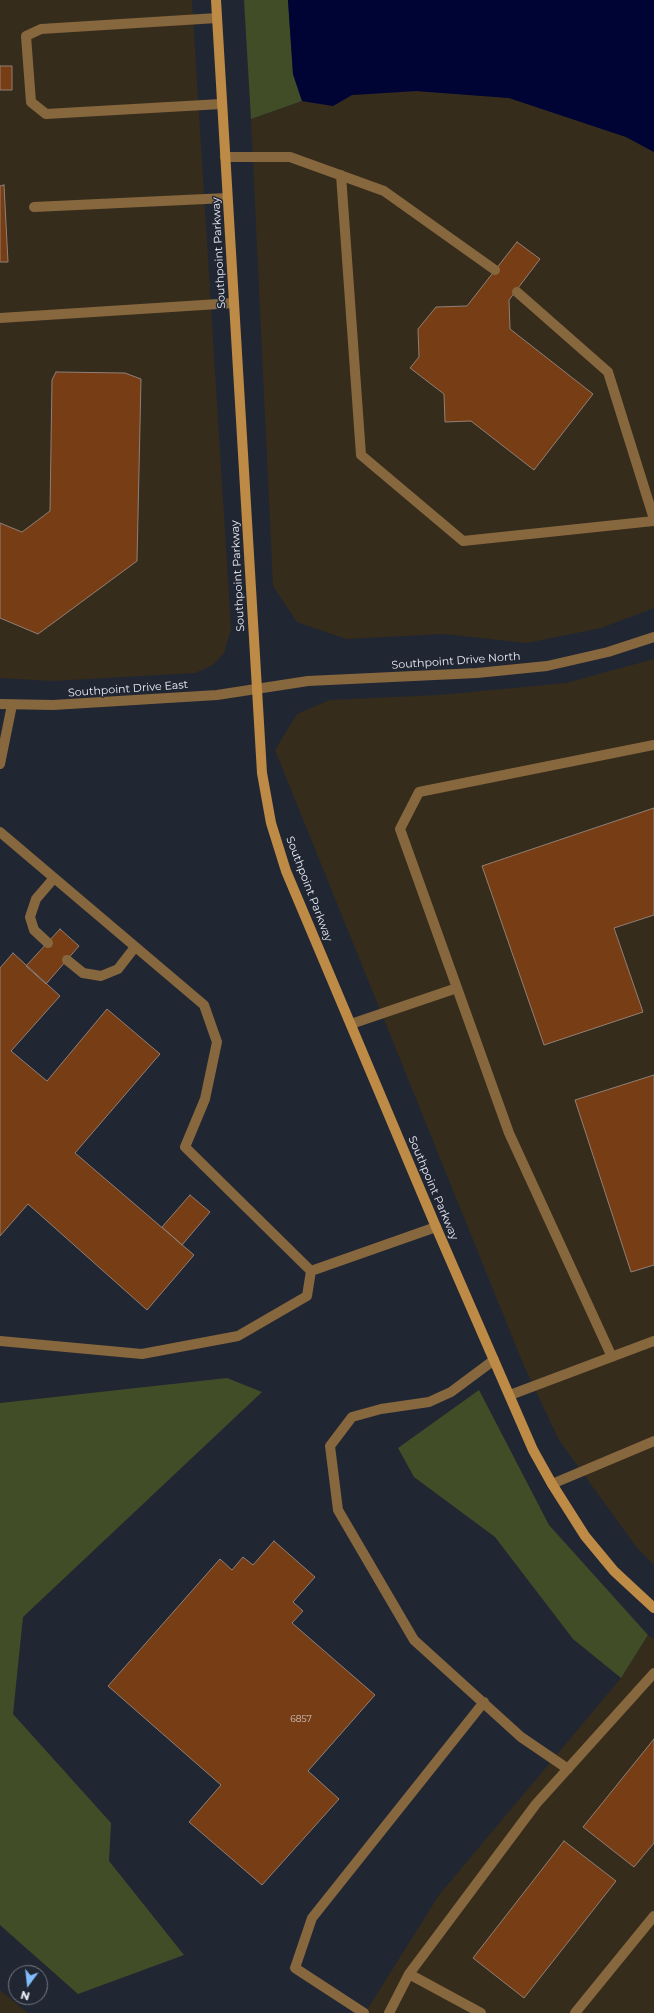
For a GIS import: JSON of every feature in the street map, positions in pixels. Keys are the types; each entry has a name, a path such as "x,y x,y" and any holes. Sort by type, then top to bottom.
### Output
{"main road":[{"name":"Southpoint Parkway","path":"216,0 262,773 271,823 286,871 436,1227 533,1450 552,1484 585,1536 614,1571 654,1608"}],"street":[{"path":"217,18 41,29 26,36 32,102 46,114 221,104"},
{"path":"225,157 290,157 384,191 495,270"},
{"path":"341,175 361,455 463,541 654,520 608,372 517,292"},
{"path":"34,207 228,198"},
{"path":"0,318 234,303"},
{"name":"Southpoint Drive North","path":"257,689 308,680 477,673 547,666 608,652 654,637"},
{"name":"Southpoint Drive East","path":"0,704 12,706 53,705 217,695 257,689"},
{"path":"0,764 12,706"},
{"path":"612,1358 509,1133 400,829 419,792 654,745"},
{"path":"0,832 204,1005 217,1042 205,1099 185,1147 311,1271"},
{"path":"48,942 34,930 30,917 36,899 54,878"},
{"path":"67,960 83,973 101,976 118,969 135,946"},
{"path":"350,1024 457,988"},
{"path":"311,1271 436,1227"},
{"path":"0,1341 142,1354 238,1336 307,1296 311,1271"},
{"path":"510,1395 654,1341"},
{"path":"494,1360 451,1392 429,1402 380,1409 352,1416 330,1446 338,1510 414,1640 521,1737 568,1769"},
{"path":"552,1484 654,1441"},
{"path":"389,2013 409,1974 536,1804 654,1673"},
{"path":"364,2013 295,1968 312,1918 484,1702"},
{"path":"574,2013 654,1916"},
{"path":"409,1974 481,2013"}],"shaded area":[{"path":"0,0 192,0 231,629 224,653 213,665 195,673 53,681 0,678"},
{"path":"288,0 654,0 654,152 626,137 509,98 416,91 352,95 333,106 302,101 293,74"},
{"path":"417,91 509,98 626,137 654,152 654,608 601,628 527,643 443,634 346,639 297,622 273,586 251,119 302,101 333,106 351,95"},
{"path":"654,659 654,1565 637,1548 559,1440 524,1366 275,750 297,714 330,700 439,695 566,683"},
{"path":"648,1635 654,1639 654,2013 365,2013 439,1895 621,1678"},
{"path":"0,1990 8,1997 8,2005 18,2005 28,2013 0,2013"}],"green space":[{"path":"244,0 288,0 293,74 302,101 251,119"},
{"path":"227,1378 262,1392 23,1617 13,1714 111,1823 109,1861 184,1955 78,1994 48,1967 48,1965 45,1965 0,1925 0,1403"},
{"path":"479,1390 549,1525 648,1635 621,1678 573,1639 495,1537 414,1477 398,1448"}],"building":[{"path":"0,66 12,66 12,90 0,90"},
{"path":"4,185 8,262 0,262 0,186"},
{"path":"517,242 540,259 509,300 510,329 593,394 534,470 471,421 445,422 444,394 410,368 419,357 418,329 436,307 467,306"},
{"path":"56,372 125,373 141,379 137,561 38,634 0,618 0,523 22,532 50,511 52,380"},
{"path":"654,808 654,915 614,928 643,1012 544,1045 482,866"},
{"path":"60,929 79,946 46,984 26,966"},
{"path":"13,953 60,996 11,1051 47,1081 107,1009 160,1054 75,1153 194,1255 147,1310 28,1204 0,1236 0,968"},
{"path":"654,1075 654,1265 631,1272 575,1100"},
{"path":"190,1195 210,1212 182,1245 162,1227"},
{"path":"274,1541 315,1577 293,1602 303,1611 292,1623 375,1695 308,1771 339,1799 262,1885 189,1822 221,1785 108,1686 220,1559 232,1570 243,1557 253,1565"},
{"path":"654,1739 654,1843 634,1867 583,1827"},
{"path":"564,1841 616,1881 524,1998 473,1958"}]}
